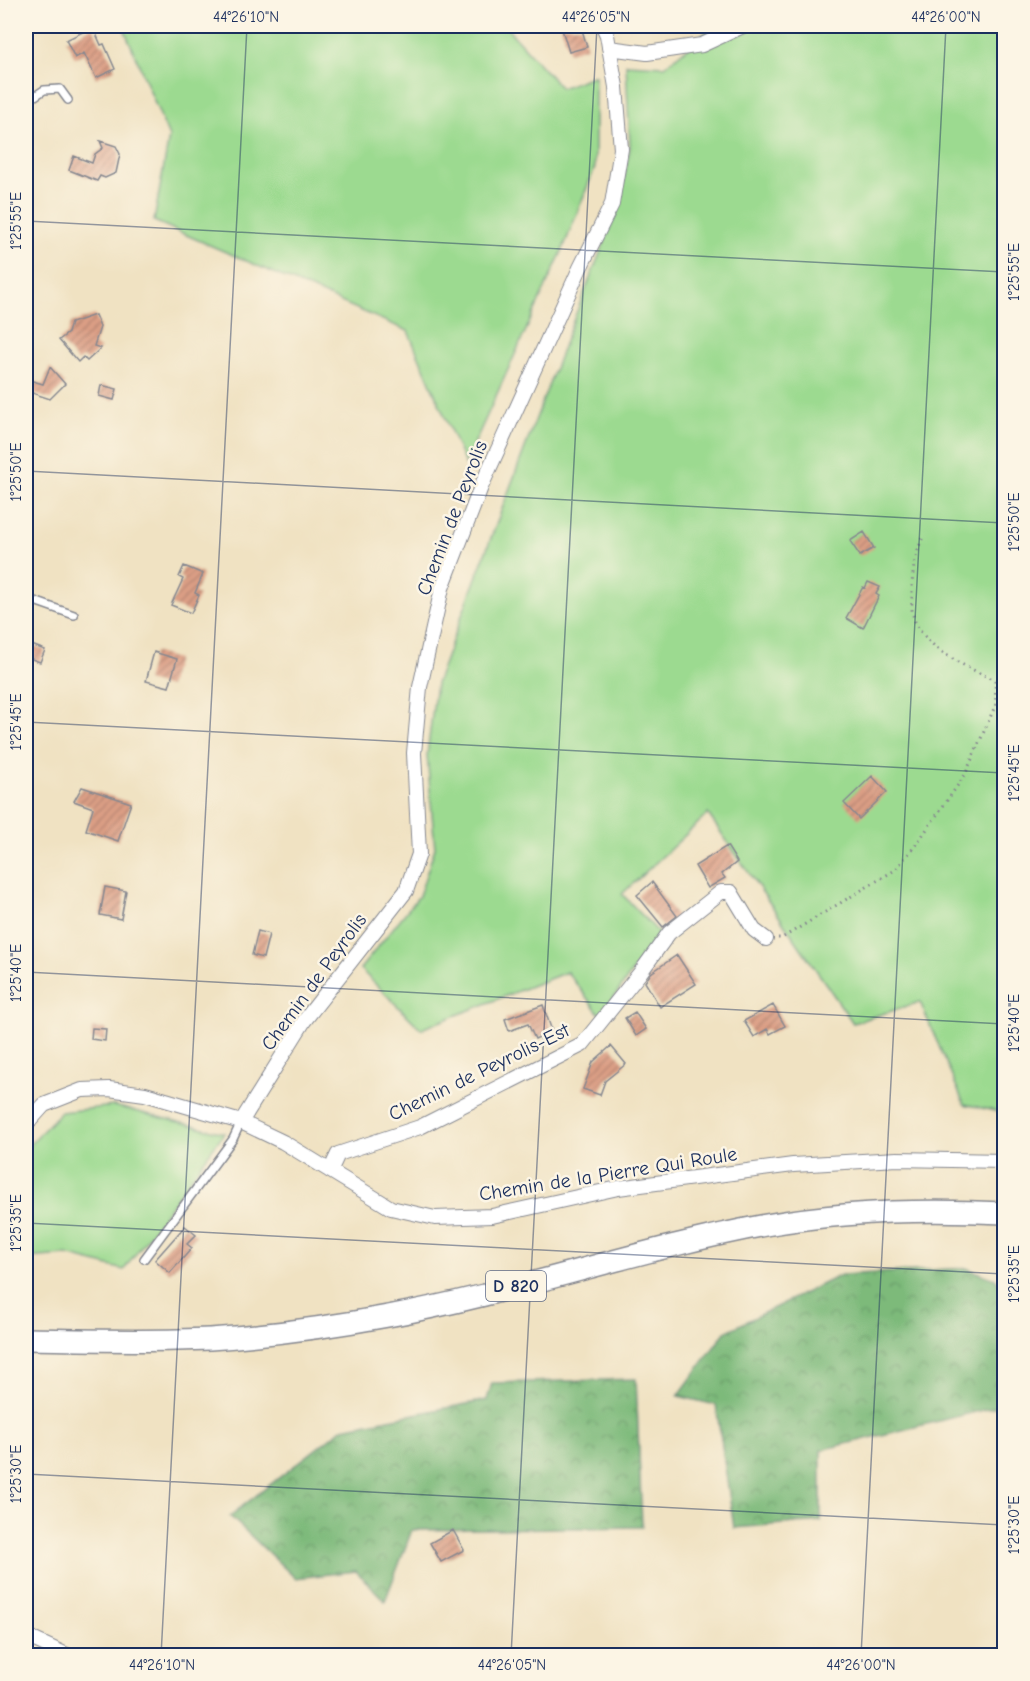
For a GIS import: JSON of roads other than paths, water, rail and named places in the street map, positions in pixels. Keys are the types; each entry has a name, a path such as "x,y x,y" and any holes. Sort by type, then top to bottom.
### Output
{"main road":[{"name":"D 820","path":"26,1339 112,1341 209,1339 301,1331 390,1316 681,1243 768,1225 870,1213 935,1210 1005,1213"}],"street":[{"name":"Chemin de Peyrolis","path":"240,1122 304,1021 406,891 419,854 414,753 420,687 442,588 481,487 580,268 612,204 621,149 616,87 603,26"},
{"path":"609,48 647,53 702,45 743,26"},
{"name":"Chemin de Peyrolis-Est","path":"330,1171 338,1154 420,1127 582,1045 669,933 721,892 731,892 754,930 766,939"},
{"path":"26,1125 44,1105 82,1090 109,1089 144,1094 240,1122"},
{"name":"Chemin de la Pierre Qui Roule","path":"240,1122 283,1143 391,1208 435,1218 492,1216 618,1188 794,1165 897,1159 1005,1161"},
{"path":"26,1636 69,1656"}],"lane":[{"path":"26,102 44,90 60,90 68,100"},
{"path":"26,597 74,615"},
{"path":"144,1259 233,1139 240,1122"}]}
